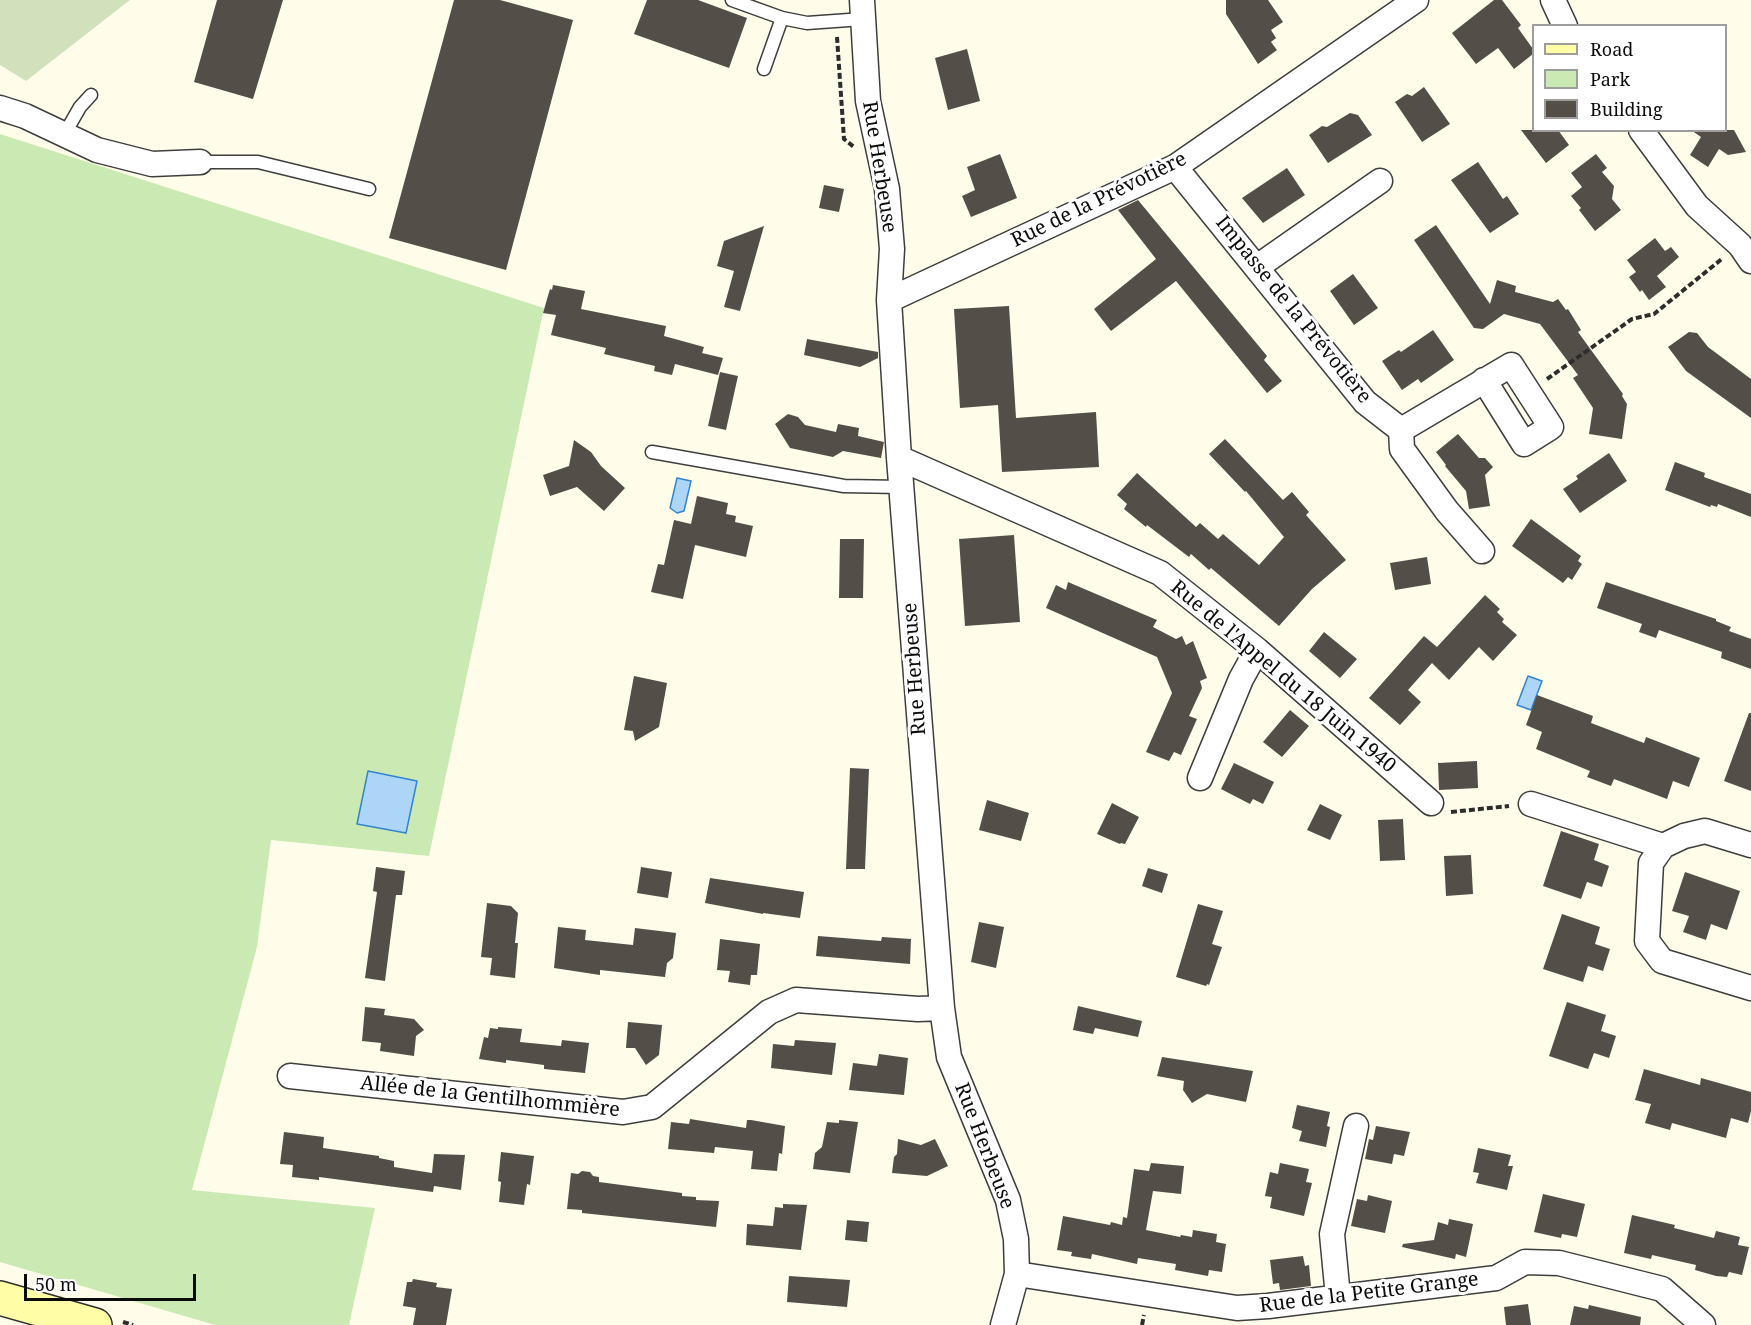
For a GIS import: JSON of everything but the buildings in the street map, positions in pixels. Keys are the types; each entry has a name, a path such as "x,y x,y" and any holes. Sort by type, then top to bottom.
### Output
{"main road":[{"path":"0,1298 95,1325"}],"street":[{"name":"Rue de la Prévotière","path":"889,300 1175,167 1416,0"},
{"path":"1552,0 1564,24"},
{"name":"Rue Herbeuse","path":"863,9 868,101 887,189 892,249 889,300 899,458 942,1008 949,1057 1008,1200 1016,1239 1017,1274 1003,1325"},
{"path":"0,108 25,116 97,150 152,164 200,162"},
{"path":"1642,132 1697,206 1745,253"},
{"name":"Impasse de la Prévotière","path":"1175,167 1365,402 1401,430"},
{"path":"1257,267 1380,181"},
{"path":"1482,551 1447,511 1402,449 1401,430 1511,365 1551,427 1524,444 1484,381"},
{"name":"Rue de l'Appel du 18 Juin 1940","path":"899,458 1160,573 1257,650 1431,803"},
{"path":"1200,778 1241,679 1257,650"},
{"path":"1531,804 1663,846"},
{"path":"1751,845 1705,831 1684,836 1663,846 1651,863 1647,941 1662,961 1751,988"},
{"name":"Allée de la Gentilhommière","path":"290,1076 623,1112 652,1107 769,1012 796,1000 918,1009 942,1008"},
{"path":"1338,1297 1332,1234 1356,1126"},
{"name":"Rue de la Petite Grange","path":"1017,1274 1237,1308 1496,1278 1525,1262 1559,1263 1662,1289 1703,1325"}],"lane":[{"path":"732,0 782,18 807,23 863,9"},
{"path":"764,69 782,18"},
{"path":"64,135 80,107 92,95"},
{"path":"200,162 258,162 369,189"},
{"path":"652,452 844,486 901,487"}],"path":[{"path":"1528,392 1632,319 1654,314 1745,253"},
{"path":"1431,803 1449,812 1531,804"}],"green space":[{"path":"0,0 130,0 26,81 0,65"},
{"path":"0,134 544,308 429,856 271,840 257,947 192,1190 375,1208 349,1325 215,1325 0,1262"}],"water":[{"path":"677,478 691,481 684,511 677,513 670,508"},
{"path":"1528,676 1542,681 1531,710 1517,705"},
{"path":"368,771 417,781 406,833 357,824"}]}
